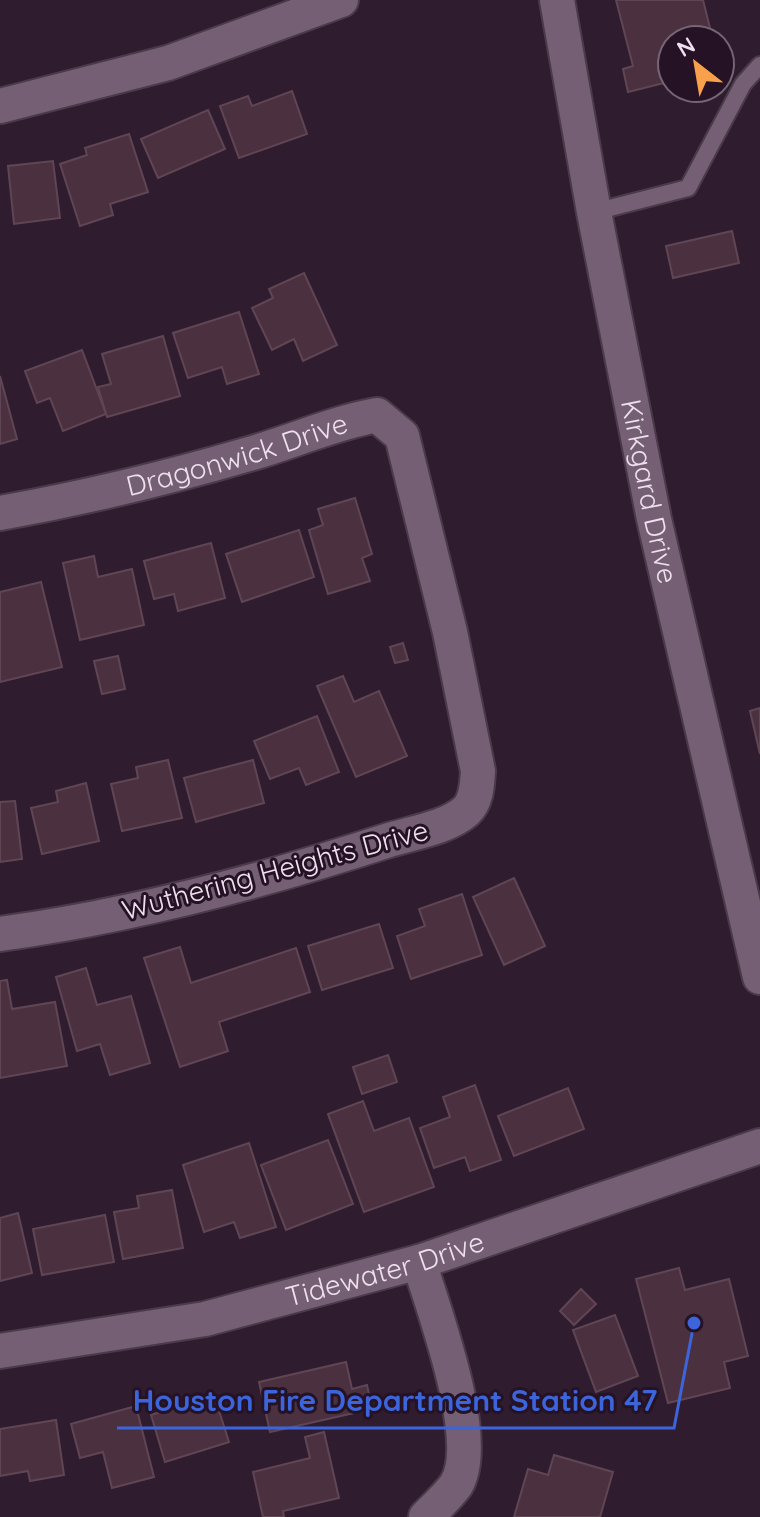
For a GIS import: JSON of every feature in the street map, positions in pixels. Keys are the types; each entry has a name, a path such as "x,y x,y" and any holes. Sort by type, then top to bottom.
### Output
{"street":[{"path":"0,106 168,63 341,0"},
{"name":"Kirkgard Drive","path":"557,0 594,212 654,519 760,977"},
{"name":"Dragonwick Drive","path":"0,513 91,496 251,454 350,420 377,415 402,436 419,497"},
{"name":"Wuthering Heights Drive","path":"0,934 127,912 313,865 443,823 467,810 476,794 478,771 419,497"},
{"name":"Tidewater Drive","path":"0,1351 205,1319 419,1262 760,1146"},
{"path":"419,1262 454,1376 465,1432 457,1483 426,1517"}],"lane":[{"path":"594,212 688,188 743,84 760,65"}],"building":[{"path":"616,0 703,0 709,24 656,24 656,85 628,92 623,69 633,66"},
{"path":"292,91 307,134 239,158 220,106 248,96 252,106"},
{"path":"208,110 225,149 158,178 141,139"},
{"path":"129,134 148,192 110,204 113,215 80,226 60,164 87,155 85,148"},
{"path":"53,161 60,218 14,224 8,166"},
{"path":"732,231 739,263 673,278 666,246"},
{"path":"304,273 337,345 303,361 294,339 272,350 252,308 273,298 269,289"},
{"path":"239,312 259,374 227,384 222,367 188,378 173,333"},
{"path":"163,336 180,396 107,417 98,387 111,384 102,354"},
{"path":"82,350 106,414 63,431 50,398 37,403 25,371"},
{"path":"0,376 17,439 0,444"},
{"path":"355,498 372,554 362,558 370,581 328,594 309,530 323,525 318,509"},
{"path":"299,530 314,577 242,602 226,554"},
{"path":"211,543 225,598 178,611 174,594 154,599 144,561"},
{"path":"94,556 98,577 132,569 144,625 80,640 63,563"},
{"path":"41,582 62,667 0,682 0,592"},
{"path":"403,643 408,660 395,663 390,647"},
{"path":"118,656 125,689 102,694 94,661"},
{"path":"343,676 354,702 379,691 407,756 356,777 317,686"},
{"path":"760,708 760,754 750,711"},
{"path":"317,716 339,772 306,785 299,768 270,779 254,741"},
{"path":"168,760 182,818 122,831 111,784 138,778 136,767"},
{"path":"253,760 264,803 196,822 184,778"},
{"path":"86,783 99,841 42,854 31,808 58,802 56,791"},
{"path":"15,801 22,859 0,862 0,802"},
{"path":"514,878 545,946 504,965 473,897"},
{"path":"462,894 482,955 411,979 397,936 425,926 419,909"},
{"path":"379,924 393,968 322,990 308,946"},
{"path":"180,947 191,983 296,948 310,992 219,1022 228,1051 180,1067 144,958"},
{"path":"86,968 97,1005 131,996 150,1063 110,1075 100,1044 77,1051 56,977"},
{"path":"7,980 12,1009 55,1002 67,1066 0,1078 0,981"},
{"path":"388,1055 397,1082 362,1094 353,1067"},
{"path":"475,1085 501,1160 470,1171 465,1157 434,1168 420,1128 450,1117 443,1097"},
{"path":"568,1088 584,1129 514,1156 498,1116"},
{"path":"363,1101 374,1131 409,1118 434,1187 364,1212 328,1114"},
{"path":"328,1140 353,1204 286,1230 261,1165"},
{"path":"249,1143 276,1227 240,1238 234,1222 204,1232 183,1165"},
{"path":"172,1190 183,1248 123,1259 114,1212 139,1208 137,1196"},
{"path":"18,1213 32,1273 0,1281 0,1218"},
{"path":"105,1215 114,1262 42,1275 33,1229"},
{"path":"679,1268 685,1290 729,1279 748,1356 724,1362 730,1388 668,1403 636,1279"},
{"path":"581,1289 596,1304 574,1325 560,1311"},
{"path":"615,1315 638,1376 596,1392 573,1330"},
{"path":"346,1362 352,1389 367,1385 372,1409 270,1432 259,1382"},
{"path":"214,1395 229,1442 165,1462 151,1415"},
{"path":"136,1406 154,1477 112,1488 103,1452 80,1458 71,1424"},
{"path":"56,1420 64,1475 30,1481 28,1471 0,1476 0,1429"},
{"path":"324,1432 339,1498 283,1511 284,1517 263,1517 253,1472 310,1458 305,1437"},
{"path":"554,1455 613,1472 600,1517 514,1517 528,1469 548,1475"}],"place":[{"name":"Houston Fire Department Station 47","path":"694,1323"}]}
